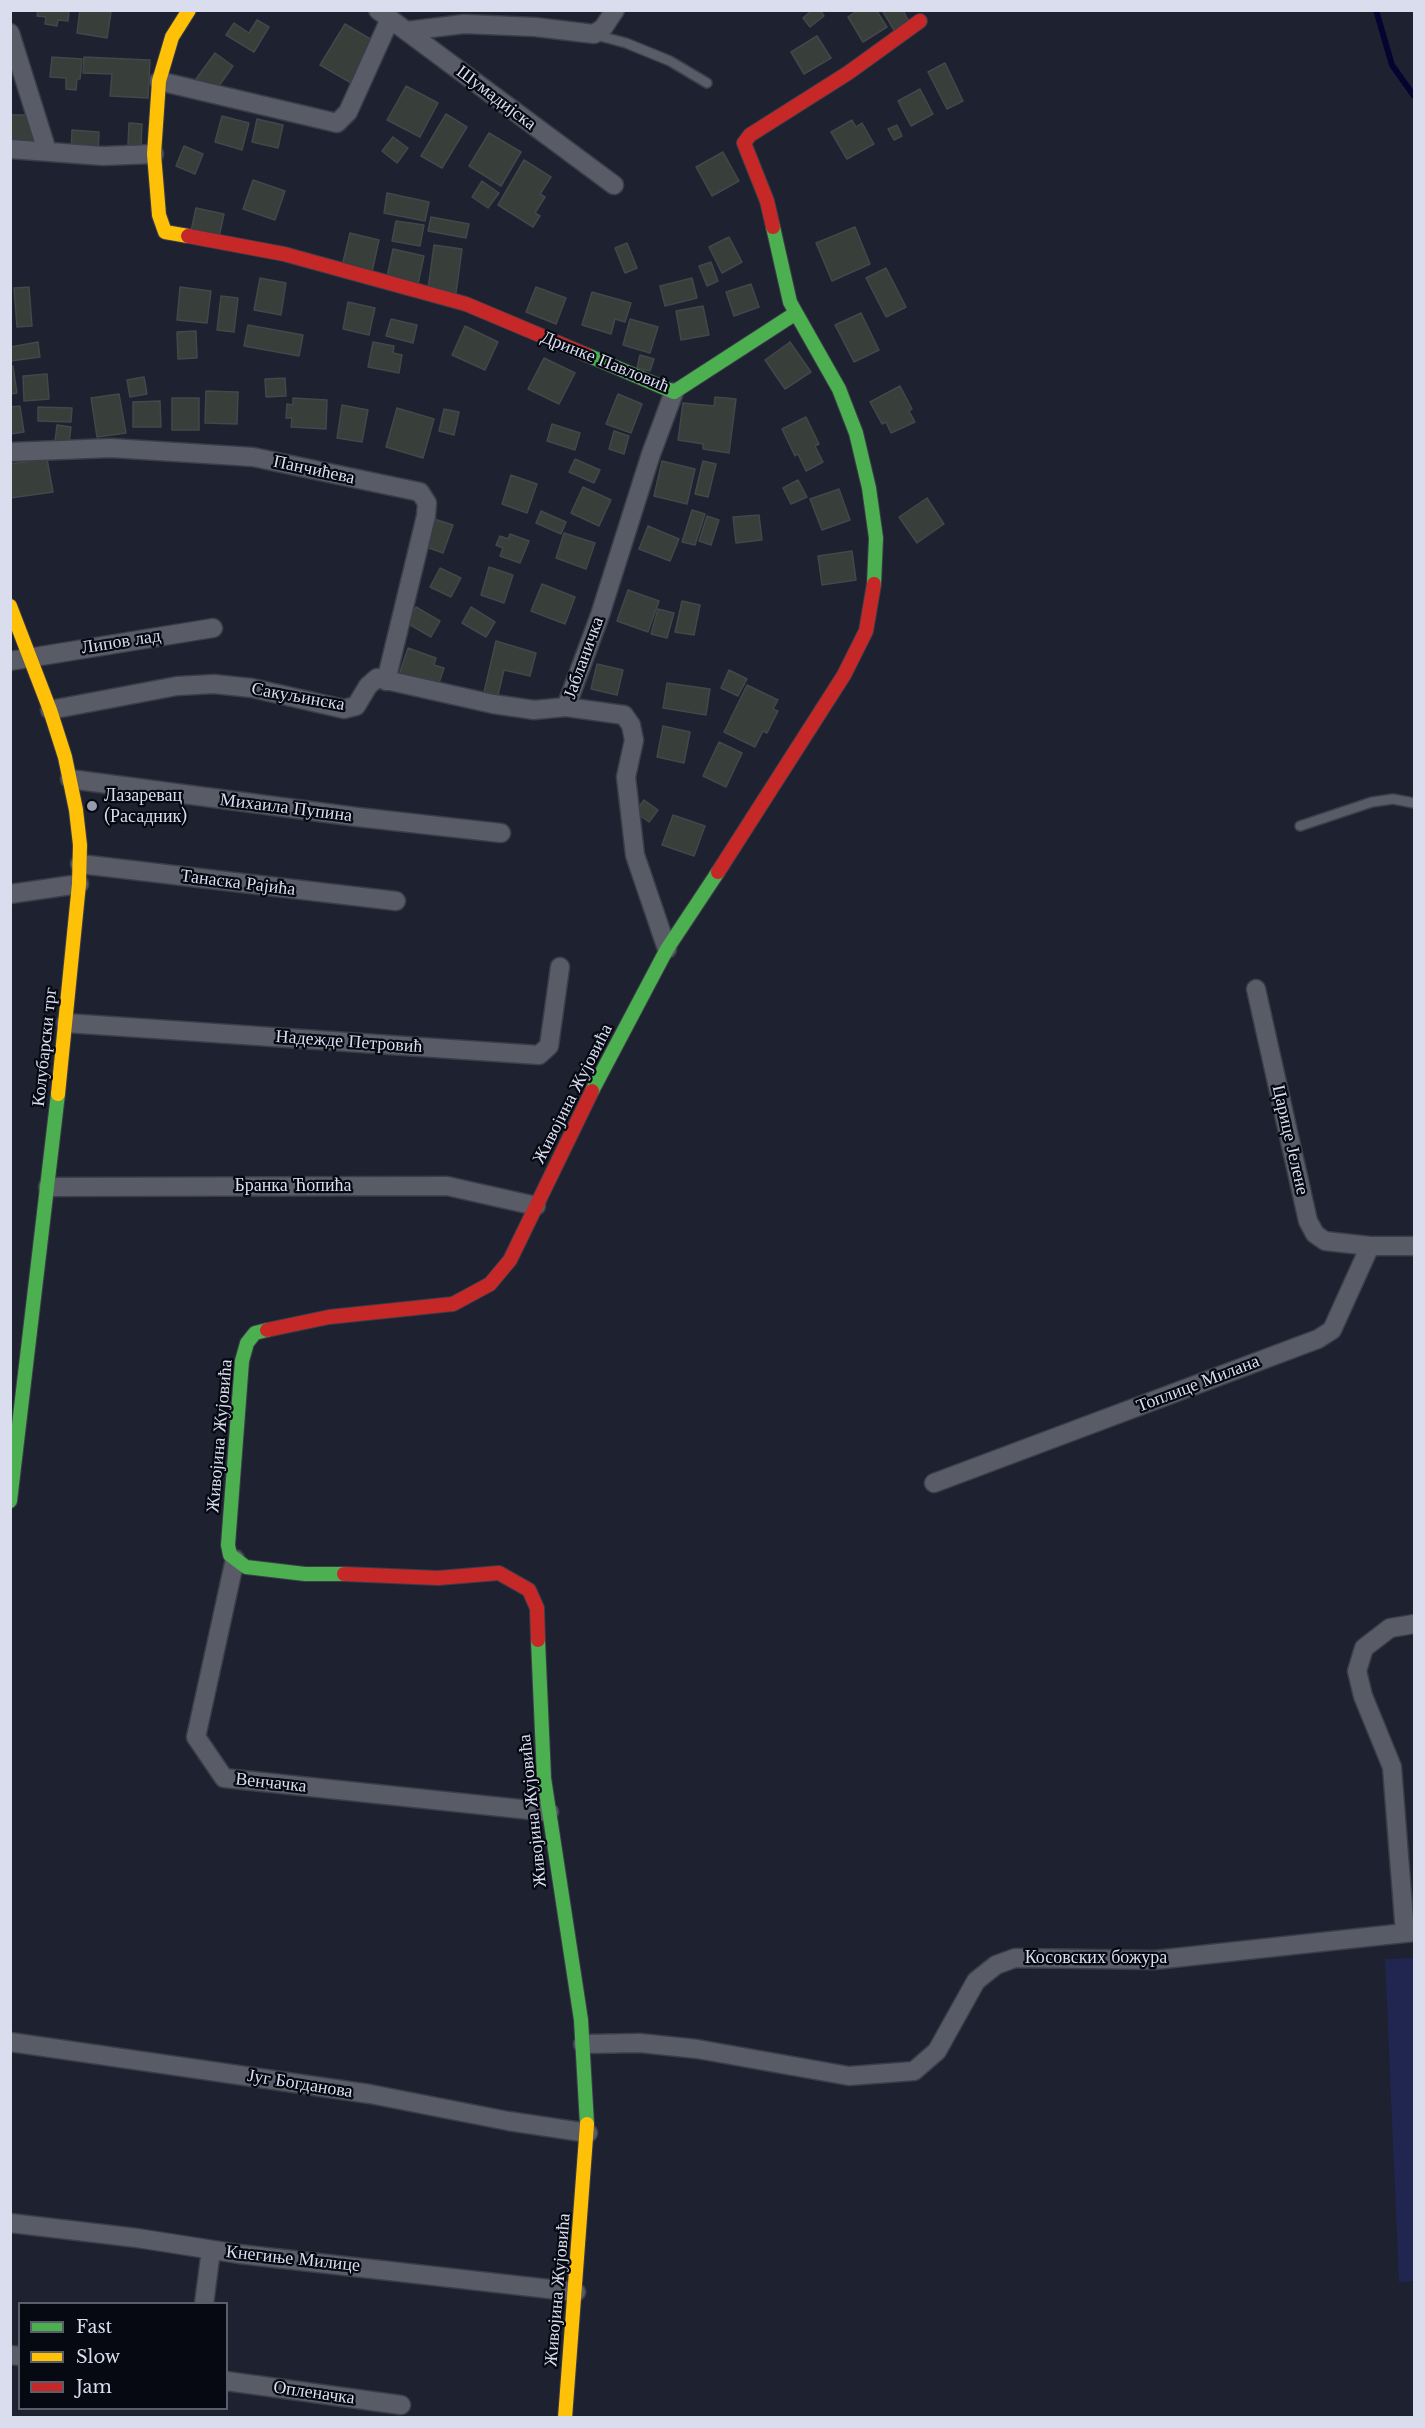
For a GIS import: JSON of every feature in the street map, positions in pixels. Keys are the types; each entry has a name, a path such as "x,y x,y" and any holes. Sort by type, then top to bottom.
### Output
{"street":[{"name":"Дринке Павловић","path":"189,10 172,37 159,81 154,154 159,215 165,232 284,254 466,304 674,392 796,313"},
{"path":"406,31 464,24 535,27 594,34 603,28 615,10"},
{"path":"159,81 337,123 348,112 384,15"},
{"name":"Шумадијска","path":"384,15 614,185"},
{"path":"796,313 790,302 767,201 744,143 750,135 848,73 920,21"},
{"path":"10,33 47,151"},
{"path":"10,149 103,156 154,154"},
{"name":"Живојина Жујовића","path":"565,2418 588,2133 583,2044 544,1778 537,1608 529,1590 499,1573 438,1578 373,1574 305,1574 246,1567 230,1555 228,1545 242,1361 247,1343 255,1333 330,1317 453,1304 490,1284 510,1260 574,1126 667,949 844,675 866,631 874,587 876,538 869,488 856,433 838,389 796,313"},
{"name":"Јабланичка","path":"667,949 635,855 626,777 634,740 631,725 624,714 566,707 600,615 651,454 674,392"},
{"name":"Панчићева","path":"10,452 111,448 253,457 420,492 427,503 426,516 386,681"},
{"name":"Колубарски трг","path":"10,606 50,710 70,779 79,826 80,864 48,1187 17,1397 10,1501"},
{"name":"Липов лад","path":"10,661 213,628"},
{"name":"Сакуљинска","path":"50,710 177,686 214,684 252,688 344,709 356,706 368,686 377,678 386,681"},
{"path":"386,681 493,704 534,710 566,707"},
{"name":"Михаила Пупина","path":"70,779 357,817 501,833"},
{"name":"Танаска Рајића","path":"80,864 396,901"},
{"path":"10,894 79,884"},
{"name":"Надежде Петровић","path":"66,1023 539,1055 549,1046 560,967"},
{"name":"Царице Јелене","path":"1256,989 1308,1221 1315,1234 1325,1242 1370,1246"},
{"name":"Бранка Ћопића","path":"48,1187 447,1186 536,1206"},
{"path":"1370,1246 1414,1246"},
{"name":"Топлице Милана","path":"934,1483 1318,1339 1332,1330 1370,1246"},
{"name":"Венчачка","path":"236,1559 196,1737 224,1778 549,1812"},
{"path":"1410,1933 1392,1767 1363,1696 1357,1671 1364,1648 1390,1628 1414,1624"},
{"name":"Косовских божура","path":"583,2044 640,2043 697,2049 849,2076 914,2071 937,2051 976,1982 996,1965 1015,1958 1155,1960 1410,1933"},
{"name":"Југ Богданова","path":"10,2042 370,2094 508,2121 588,2133"},
{"name":"Кнегиње Милице","path":"10,2223 136,2238 211,2250 576,2292"},
{"path":"204,2302 211,2250"},
{"name":"Опленачка","path":"228,2381 401,2405"}],"lane":[{"path":"594,34 626,43 670,61 707,83"},
{"path":"1300,826 1372,802 1393,799 1414,803"}],"shaded area":[{"path":"1414,1958 1414,2281 1399,2282 1385,1959"}],"building":[{"path":"38,10 69,10 68,21 58,20 57,26 45,24 46,17 37,16"},
{"path":"80,10 111,12 107,38 77,33"},
{"path":"812,10 820,10 824,16 810,27 803,18"},
{"path":"858,10 876,10 887,27 863,42 848,17"},
{"path":"882,10 903,10 909,22 894,30"},
{"path":"257,20 269,27 254,52 226,35 234,23 249,33"},
{"path":"345,24 377,43 353,84 320,65"},
{"path":"817,36 831,58 804,74 791,52"},
{"path":"215,53 233,66 214,93 196,79"},
{"path":"52,57 82,59 80,79 77,79 76,90 66,89 66,78 50,77"},
{"path":"84,57 150,60 148,98 110,96 112,74 83,73"},
{"path":"945,63 963,101 947,109 928,72"},
{"path":"406,86 438,103 420,137 387,120"},
{"path":"920,89 933,114 911,126 898,101"},
{"path":"446,114 467,127 442,168 421,156"},
{"path":"10,115 31,115 35,145 10,147"},
{"path":"222,116 249,123 242,150 215,142"},
{"path":"257,119 283,125 278,148 252,142"},
{"path":"852,120 856,127 862,123 874,144 847,159 831,132"},
{"path":"129,123 142,124 141,146 128,145"},
{"path":"897,125 902,136 894,140 888,129"},
{"path":"72,130 99,132 98,153 71,152"},
{"path":"489,133 521,152 501,186 469,166"},
{"path":"393,137 408,148 397,163 382,151"},
{"path":"184,146 203,154 195,174 176,166"},
{"path":"723,152 739,181 712,196 696,167"},
{"path":"524,160 551,177 540,194 545,197 535,213 540,216 533,227 498,205"},
{"path":"253,180 285,191 275,220 243,209"},
{"path":"482,181 499,193 488,208 472,197"},
{"path":"387,193 429,202 425,221 384,213"},
{"path":"196,208 224,214 219,237 191,231"},
{"path":"431,217 469,224 466,238 428,231"},
{"path":"396,221 424,225 420,246 392,241"},
{"path":"855,227 870,264 832,281 816,243"},
{"path":"350,233 379,240 372,272 342,266"},
{"path":"729,237 742,262 722,273 709,247"},
{"path":"627,243 637,268 625,273 615,248"},
{"path":"434,245 462,249 456,293 428,289"},
{"path":"393,249 424,256 418,284 387,277"},
{"path":"711,262 718,281 707,286 699,266"},
{"path":"886,268 906,307 886,317 866,278"},
{"path":"260,278 286,283 281,315 254,310"},
{"path":"692,278 697,298 665,306 660,286"},
{"path":"751,284 759,307 734,316 726,292"},
{"path":"29,287 32,326 17,327 14,288"},
{"path":"180,287 211,291 207,323 177,320"},
{"path":"536,287 566,298 556,324 526,312"},
{"path":"592,292 631,303 625,322 615,319 611,334 582,325"},
{"path":"221,296 238,298 234,332 217,330"},
{"path":"348,302 375,308 369,335 343,329"},
{"path":"703,306 709,335 681,340 676,311"},
{"path":"861,313 879,350 854,362 835,325"},
{"path":"391,319 417,325 413,343 386,336"},
{"path":"630,319 658,327 650,353 623,345"},
{"path":"248,325 303,335 299,356 244,346"},
{"path":"465,326 498,342 485,370 452,355"},
{"path":"196,331 197,358 178,359 177,332"},
{"path":"38,342 40,357 10,361 10,347"},
{"path":"373,342 394,346 393,353 402,355 399,373 368,367"},
{"path":"790,342 811,372 785,389 765,360"},
{"path":"640,355 654,359 650,371 637,368"},
{"path":"544,358 575,373 559,404 528,389"},
{"path":"10,366 13,366 17,393 10,394"},
{"path":"47,374 49,399 24,401 23,376"},
{"path":"144,377 147,394 130,397 127,380"},
{"path":"285,378 286,396 266,397 265,379"},
{"path":"900,386 912,409 909,411 915,422 891,433 886,422 882,424 870,402"},
{"path":"206,391 238,392 237,424 205,423"},
{"path":"119,394 126,433 97,437 91,398"},
{"path":"618,394 642,404 631,433 606,424"},
{"path":"715,397 736,399 729,453 703,449 703,444 678,440 683,403 714,406"},
{"path":"172,398 199,398 199,430 172,430"},
{"path":"293,398 327,400 326,429 291,427 292,418 286,418 287,404 293,405"},
{"path":"160,401 161,427 133,427 133,402"},
{"path":"342,405 368,410 362,442 337,438"},
{"path":"20,406 24,432 10,434 10,407"},
{"path":"38,407 72,408 71,422 38,421"},
{"path":"397,408 434,419 423,458 386,447"},
{"path":"444,409 459,412 454,435 439,431"},
{"path":"806,417 819,444 815,446 823,462 806,471 798,454 795,456 782,429"},
{"path":"552,424 580,433 575,450 547,441"},
{"path":"57,425 71,427 69,443 55,441"},
{"path":"614,431 629,436 624,454 609,449"},
{"path":"47,459 53,492 10,498 10,464"},
{"path":"575,459 600,470 594,483 569,472"},
{"path":"662,461 695,469 687,504 654,496"},
{"path":"703,461 716,464 708,497 695,494"},
{"path":"511,475 537,484 527,513 502,504"},
{"path":"798,480 807,497 791,504 783,488"},
{"path":"583,487 611,500 599,526 571,513"},
{"path":"839,489 850,520 822,530 810,499"},
{"path":"927,498 944,524 917,543 899,517"},
{"path":"692,510 705,514 695,545 682,542"},
{"path":"541,511 566,522 561,534 536,523"},
{"path":"759,515 762,540 736,543 733,517"},
{"path":"707,516 719,520 711,545 699,541"},
{"path":"431,518 453,525 443,553 421,545"},
{"path":"648,526 679,539 670,561 639,549"},
{"path":"564,533 595,543 586,569 556,558"},
{"path":"510,534 529,541 520,563 500,556 503,548 496,545 500,536 508,539"},
{"path":"852,551 856,580 822,585 818,556"},
{"path":"489,567 513,575 504,603 481,595"},
{"path":"440,568 461,578 451,597 430,587"},
{"path":"542,584 575,597 565,624 531,611"},
{"path":"628,590 659,601 648,632 617,621"},
{"path":"682,601 700,605 694,635 675,632"},
{"path":"416,607 440,621 431,637 407,623"},
{"path":"471,607 495,622 486,637 462,623"},
{"path":"658,609 674,613 667,638 651,634"},
{"path":"496,641 536,653 530,676 504,670 498,695 484,692"},
{"path":"408,648 436,658 434,665 444,668 439,683 428,679 426,685 399,675"},
{"path":"597,664 623,670 617,695 591,689"},
{"path":"729,670 747,679 738,696 721,688"},
{"path":"667,683 710,689 706,715 663,708"},
{"path":"747,685 778,700 773,709 778,711 767,733 763,731 755,747 724,732"},
{"path":"663,726 690,732 684,763 657,757"},
{"path":"719,742 742,753 726,787 703,776"},
{"path":"644,800 658,810 649,822 635,812"},
{"path":"673,815 705,826 694,856 662,845"}],"waterway":[{"path":"1376,10 1392,65 1414,96"}],"traffic: fast":[{"path":"587,355 674,392 796,313 790,302 773,227"},
{"path":"796,313 839,389 856,433 869,488 876,538 874,584"},
{"path":"592,1091 667,949 718,872"},
{"path":"10,1501 58,1094"},
{"path":"267,1330 255,1333 247,1343 242,1361 228,1545 230,1555 246,1567 305,1574 344,1574"},
{"path":"538,1640 544,1778 581,2020 587,2124"}],"traffic: slow":[{"path":"188,236 165,232 159,215 154,154 159,81 172,37 189,10"},
{"path":"10,606 50,710 65,757 76,810 80,845 79,884 58,1094"},
{"path":"565,2418 587,2124"}],"traffic: jam":[{"path":"773,227 767,201 744,143 750,135 848,73 920,21"},
{"path":"188,236 284,254 466,304 587,355"},
{"path":"718,872 844,675 866,631 874,584"},
{"path":"267,1330 329,1317 453,1304 490,1284 510,1260 592,1091"},
{"path":"344,1574 438,1578 499,1573 529,1590 537,1608 538,1640"}],"place":[{"name":"Лазаревац (Расадник)","path":"92,806"}]}
